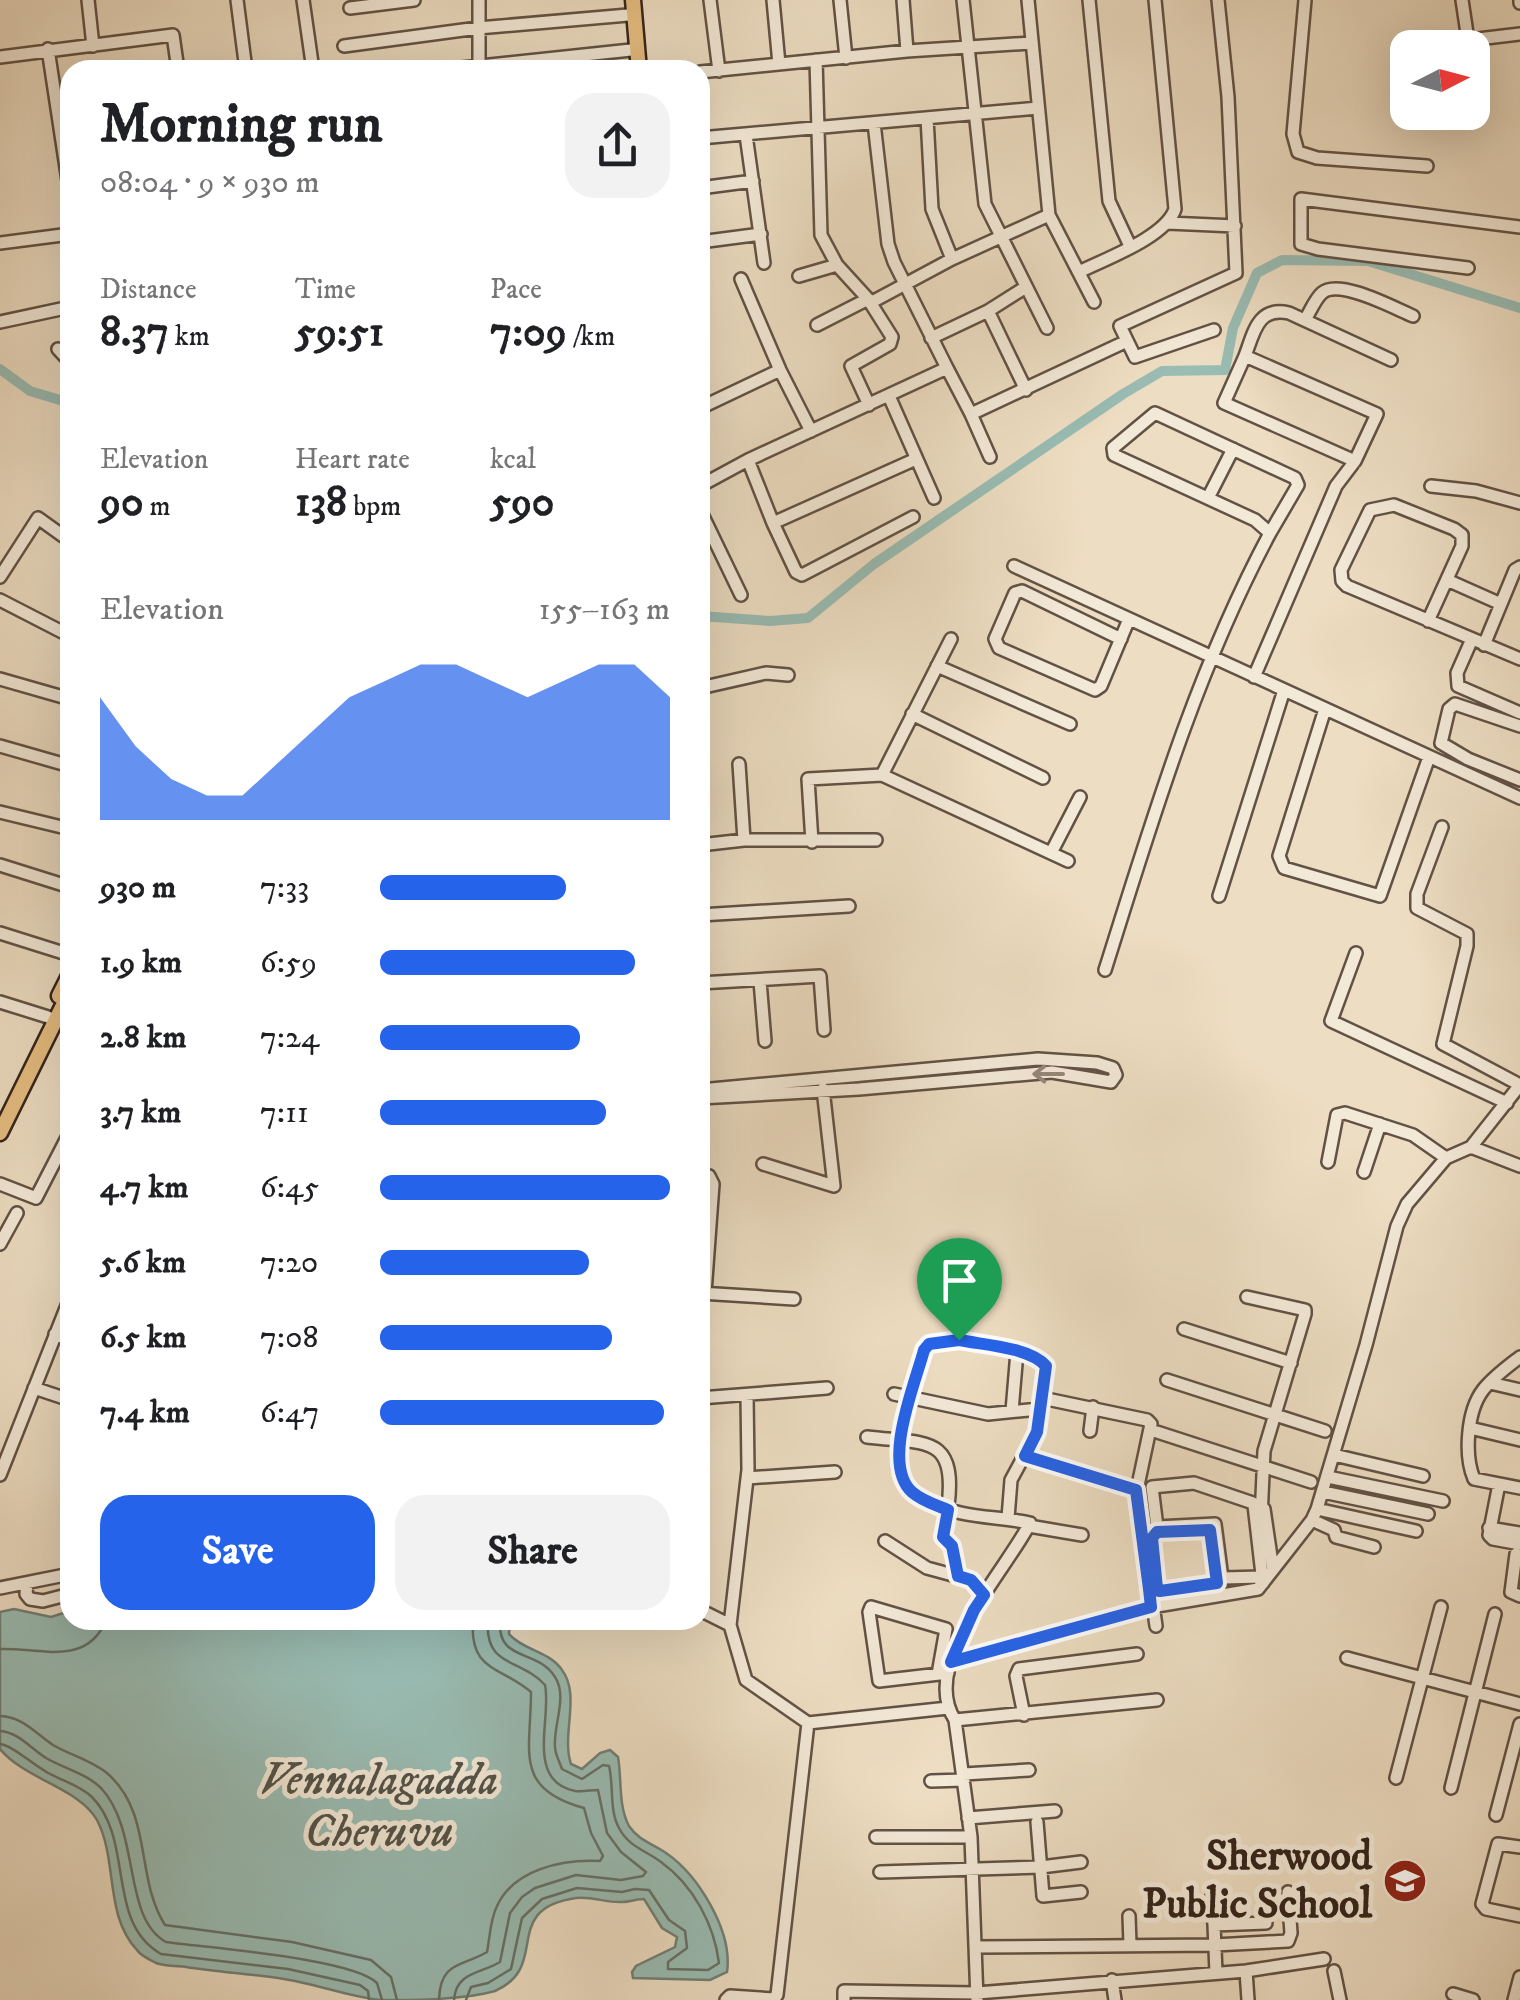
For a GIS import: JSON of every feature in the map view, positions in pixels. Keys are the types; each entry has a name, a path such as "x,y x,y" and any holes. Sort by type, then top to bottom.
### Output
{"main road":[{"path":"629,5 634,60"},
{"path":"629,5 635,60"},
{"path":"0,1112 48,1017 60,1004"},
{"path":"0,1133 60,1010"}],"street":[{"path":"88,0 93,46"},
{"path":"237,0 245,60"},
{"path":"303,0 312,60"},
{"path":"350,8 414,0"},
{"path":"478,0 479,60"},
{"path":"710,0 719,70"},
{"path":"773,0 779,64"},
{"path":"840,0 846,58"},
{"path":"903,0 907,51"},
{"path":"963,0 985,204 1047,328"},
{"path":"1028,0 1050,215 1094,302"},
{"path":"1089,0 1109,200 1130,246"},
{"path":"1079,272 1168,222 1175,208 1155,0"},
{"path":"1214,330 1135,357 1120,326 1236,273 1228,97 1218,0"},
{"path":"1305,0 1294,134 1298,152 1317,158 1427,166"},
{"path":"1462,0 1464,41 1520,34"},
{"path":"344,46 629,5"},
{"path":"0,56 173,35 177,60"},
{"path":"710,71 1031,43"},
{"path":"48,49 60,114"},
{"path":"547,60 631,50"},
{"path":"816,60 821,236 836,265 869,301 891,334 892,341 848,360 870,405"},
{"path":"710,137 1038,108"},
{"path":"927,118 932,209 952,259"},
{"path":"874,123 888,244 903,286 990,457"},
{"path":"746,135 764,263"},
{"path":"710,187 753,181"},
{"path":"1468,268 1301,244 1301,199 1520,227"},
{"path":"817,326 1050,215"},
{"path":"1168,222 1235,226"},
{"path":"710,241 760,234"},
{"path":"0,243 60,235"},
{"path":"799,276 836,265"},
{"path":"741,279 780,370 812,431"},
{"path":"931,338 988,311 1026,287"},
{"path":"1305,320 1321,294 1331,289 1355,291 1413,316"},
{"path":"0,322 60,308"},
{"path":"988,311 1026,390"},
{"path":"1355,461 1224,403 1260,317 1266,313 1282,311 1390,360"},
{"path":"971,414 1127,341"},
{"path":"1245,356 1377,414 1355,461 1336,486 1254,677"},
{"path":"710,481 947,368"},
{"path":"710,403 780,370"},
{"path":"888,396 934,498"},
{"path":"1105,970 1166,777 1211,657 1298,482 1156,413 1113,448 1114,455 1255,520 1270,533"},
{"path":"1208,498 1232,449"},
{"path":"748,460 796,572 802,575 913,518"},
{"path":"774,524 916,460"},
{"path":"1431,486 1476,491 1520,504"},
{"path":"1428,622 1462,546 1462,536 1440,522 1394,504 1370,510 1341,570 1342,581 1428,622 1520,659"},
{"path":"0,577 38,518 60,533"},
{"path":"710,531 741,595"},
{"path":"1014,566 1520,798"},
{"path":"1520,566 1514,570 1501,604 1458,672 1458,686 1520,713"},
{"path":"1446,580 1501,604"},
{"path":"1121,639 1022,590 1015,593 994,639 999,648 1095,690 1101,686 1121,639 1129,619"},
{"path":"0,600 60,631"},
{"path":"882,774 951,639"},
{"path":"937,666 1070,724"},
{"path":"710,686 766,674 788,675"},
{"path":"0,680 60,696"},
{"path":"1219,896 1284,690"},
{"path":"1520,726 1455,704 1449,710 1440,743 1520,780"},
{"path":"1324,710 1280,856 1284,868 1380,896 1429,758"},
{"path":"912,714 1043,778"},
{"path":"0,746 60,763"},
{"path":"1462,772 1468,759"},
{"path":"739,764 744,840"},
{"path":"812,842 808,779 882,774 1068,861"},
{"path":"1051,853 1080,797"},
{"path":"0,812 60,827"},
{"path":"977,1996 971,1837 956,1720 948,1708 945,1682 946,1670 946,1629 872,1607 869,1612 879,1681 946,1670 1151,1607 1263,1579 1315,1514 1396,1226 1420,1185 1446,1158 1471,1146 1520,1085 1443,1044 1467,934 1417,908 1418,894 1442,827"},
{"path":"710,844 744,840 876,840"},
{"path":"0,864 60,884"},
{"path":"710,914 849,906"},
{"path":"0,933 60,952"},
{"path":"1356,953 1331,1020 1506,1103"},
{"path":"710,983 820,976 824,1030"},
{"path":"760,981 765,1040"},
{"path":"0,1002 48,1017"},
{"path":"710,1093 1038,1060 1096,1063 1113,1068 1116,1075 1111,1082 1052,1072 860,1089 710,1094"},
{"path":"763,1164 834,1186 823,1089"},
{"path":"1328,1162 1338,1115 1345,1113 1422,1140 1446,1158"},
{"path":"1364,1172 1380,1124"},
{"path":"1471,1146 1520,1166"},
{"path":"0,1184 36,1198 60,1151"},
{"path":"710,1176 710,1217"},
{"path":"0,1244 17,1214"},
{"path":"710,1293 794,1299"},
{"path":"1247,1296 1305,1310 1262,1466 1263,1579"},
{"path":"0,1475 4,1452 60,1324"},
{"path":"1184,1329 1291,1363"},
{"path":"56,1334 60,1335"},
{"path":"1008,1518 1010,1480 1037,1432 1046,1366 1041,1360 1017,1352 959,1340 929,1344 910,1398 901,1441 898,1470 904,1483 913,1493 948,1510 1008,1518 1030,1523 1029,1526"},
{"path":"1012,1410 1017,1352"},
{"path":"1520,1357 1480,1393 1470,1428 1469,1467 1474,1478 1520,1488"},
{"path":"1167,1380 1325,1431"},
{"path":"1490,1383 1520,1390"},
{"path":"34,1388 60,1397"},
{"path":"710,1397 827,1388"},
{"path":"894,1394 988,1414 1041,1403 1093,1407 1147,1420 1152,1424 1149,1446 1136,1490 1153,1589"},
{"path":"747,1395 747,1478 730,1625 746,1680 808,1723 948,1708"},
{"path":"1090,1431 1093,1407"},
{"path":"1470,1428 1520,1440"},
{"path":"1157,1432 1311,1482"},
{"path":"867,1437 932,1445 946,1456 950,1468 943,1537 952,1546 958,1576"},
{"path":"1334,1455 1423,1476"},
{"path":"1025,1456 1136,1490"},
{"path":"747,1478 835,1472"},
{"path":"1328,1476 1443,1501"},
{"path":"1194,1483 1253,1503 1263,1579 1222,1578 1215,1524 1160,1528 1155,1525 1152,1486 1194,1483"},
{"path":"1499,1484 1489,1528 1493,1539 1518,1549 1511,1592 1520,1596"},
{"path":"1324,1492 1428,1514"},
{"path":"1315,1514 1416,1531"},
{"path":"1315,1514 1334,1530 1336,1537 1374,1547"},
{"path":"1029,1526 1082,1535"},
{"path":"946,1670 974,1610 1029,1526"},
{"path":"1489,1528 1520,1533"},
{"path":"1156,1626 1151,1607 1152,1538 1157,1532 1210,1530 1218,1590"},
{"path":"885,1541 927,1568 971,1580 984,1595"},
{"path":"0,1588 60,1576"},
{"path":"26,1582 30,1599 43,1601 60,1597"},
{"path":"1153,1589 1218,1590"},
{"path":"1396,1778 1441,1607"},
{"path":"1451,1788 1494,1614"},
{"path":"710,1615 730,1625"},
{"path":"1024,1715 1016,1676 1019,1669 1137,1654"},
{"path":"1347,1658 1520,1704"},
{"path":"956,1720 1157,1700"},
{"path":"726,2000 730,1996 773,1999 778,1989 808,1723"},
{"path":"1496,1815 1520,1724"},
{"path":"931,1782 1030,1770"},
{"path":"968,1818 1055,1811"},
{"path":"1037,1822 1043,1896 1081,1892"},
{"path":"876,1837 971,1837"},
{"path":"1520,1846 1498,1844 1482,1904 1486,1909 1520,1916"},
{"path":"880,1872 1041,1867 1081,1862"},
{"path":"976,1946 1288,1941 1288,1892"},
{"path":"1212,1896 1216,1972"},
{"path":"1129,1916 1130,1944"},
{"path":"1214,1926 1266,1922"},
{"path":"844,1995 977,1996 1112,1980 1246,1971 1324,1959"},
{"path":"1334,1970 1340,2000"},
{"path":"1246,1971 1248,2000"},
{"path":"1517,1996 1520,1976"},
{"path":"1112,1980 1114,2000"},
{"path":"1453,1994 1473,2000"}],"water":[{"name":"Vennalagadda Cheruvu","path":"14,1609 51,1617 60,1614 60,1630 509,1630 521,1644 557,1664 567,1680 571,1764 582,1769 600,1753 610,1750 618,1757 629,1826 678,1863 701,1890 719,1922 727,1972 710,1980 633,1978 636,1966 675,1947 677,1937 662,1928 644,1899 616,1902 576,1898 553,1904 539,1914 532,1926 521,1967 512,1980 495,1991 468,1996 381,2000 284,1979 154,1962 138,1952 120,1921 97,1820 78,1800 24,1769 0,1749 0,1612"}],"waterway":[{"path":"710,617 770,621 808,618 874,564 1123,394 1162,371 1225,370 1233,328 1257,273 1282,260 1368,261 1520,308"},
{"path":"0,369 30,391 60,400"}],"place":[{"name":"Sherwood Public School","path":"1405,1881"}],"route":[{"path":"959,1340 929,1344 924,1350 902,1425 898,1470 913,1493 948,1510 943,1537 952,1546 958,1576 971,1580 984,1595 951,1662 1151,1607 1149,1589 1157,1588 1152,1538 1157,1532 1210,1530 1217,1583 1149,1589 1136,1490 1025,1456 1037,1432 1046,1366 1041,1360 1012,1351 959,1340"}]}
